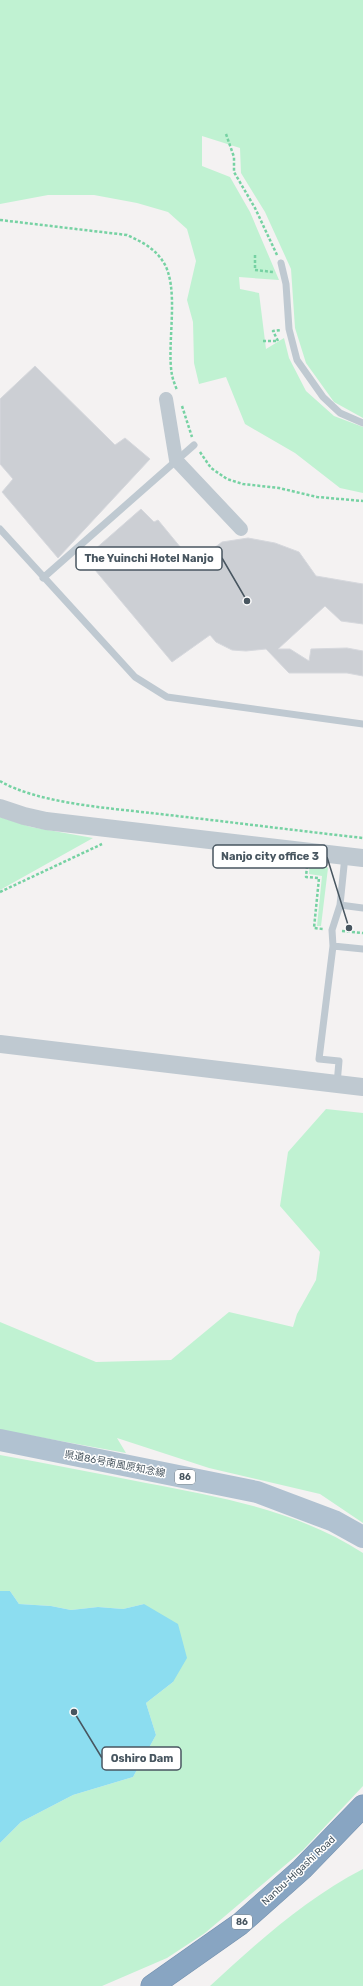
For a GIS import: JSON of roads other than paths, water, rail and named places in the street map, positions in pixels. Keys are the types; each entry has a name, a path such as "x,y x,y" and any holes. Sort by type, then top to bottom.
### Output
{"highway":[{"name":"Nanbu-Higashi Road","path":"152,1986 177,1970 240,1924 302,1869 357,1813"}],"main road":[{"name":"県道86号南風原知念線","path":"0,1440 257,1492 334,1521 363,1537"}],"street":[{"path":"172,398 176,460 241,529"},
{"path":"0,808 46,821 354,857"},
{"path":"0,1044 363,1087"}],"lane":[{"path":"281,263 286,284 289,329 297,360 323,397 340,414 363,423"},
{"path":"43,578 194,445"},
{"path":"0,529 43,578 135,677 167,697 363,724"},
{"path":"337,1084 339,1061 319,1059 333,946 332,930 354,857"},
{"path":"340,905 363,908"},
{"path":"333,946 363,949"}],"water":[{"path":"0,1591 10,1591 19,1604 51,1606 71,1610 98,1607 123,1609 144,1604 178,1624 187,1658 173,1682 146,1703 156,1735 133,1777 73,1795 21,1822 0,1843"}],"place":[{"name":"The Yuinchi Hotel Nanjo","path":"247,601"},
{"name":"Nanjo city office 3","path":"349,928"},
{"name":"Oshiro Dam","path":"74,1712"}]}
